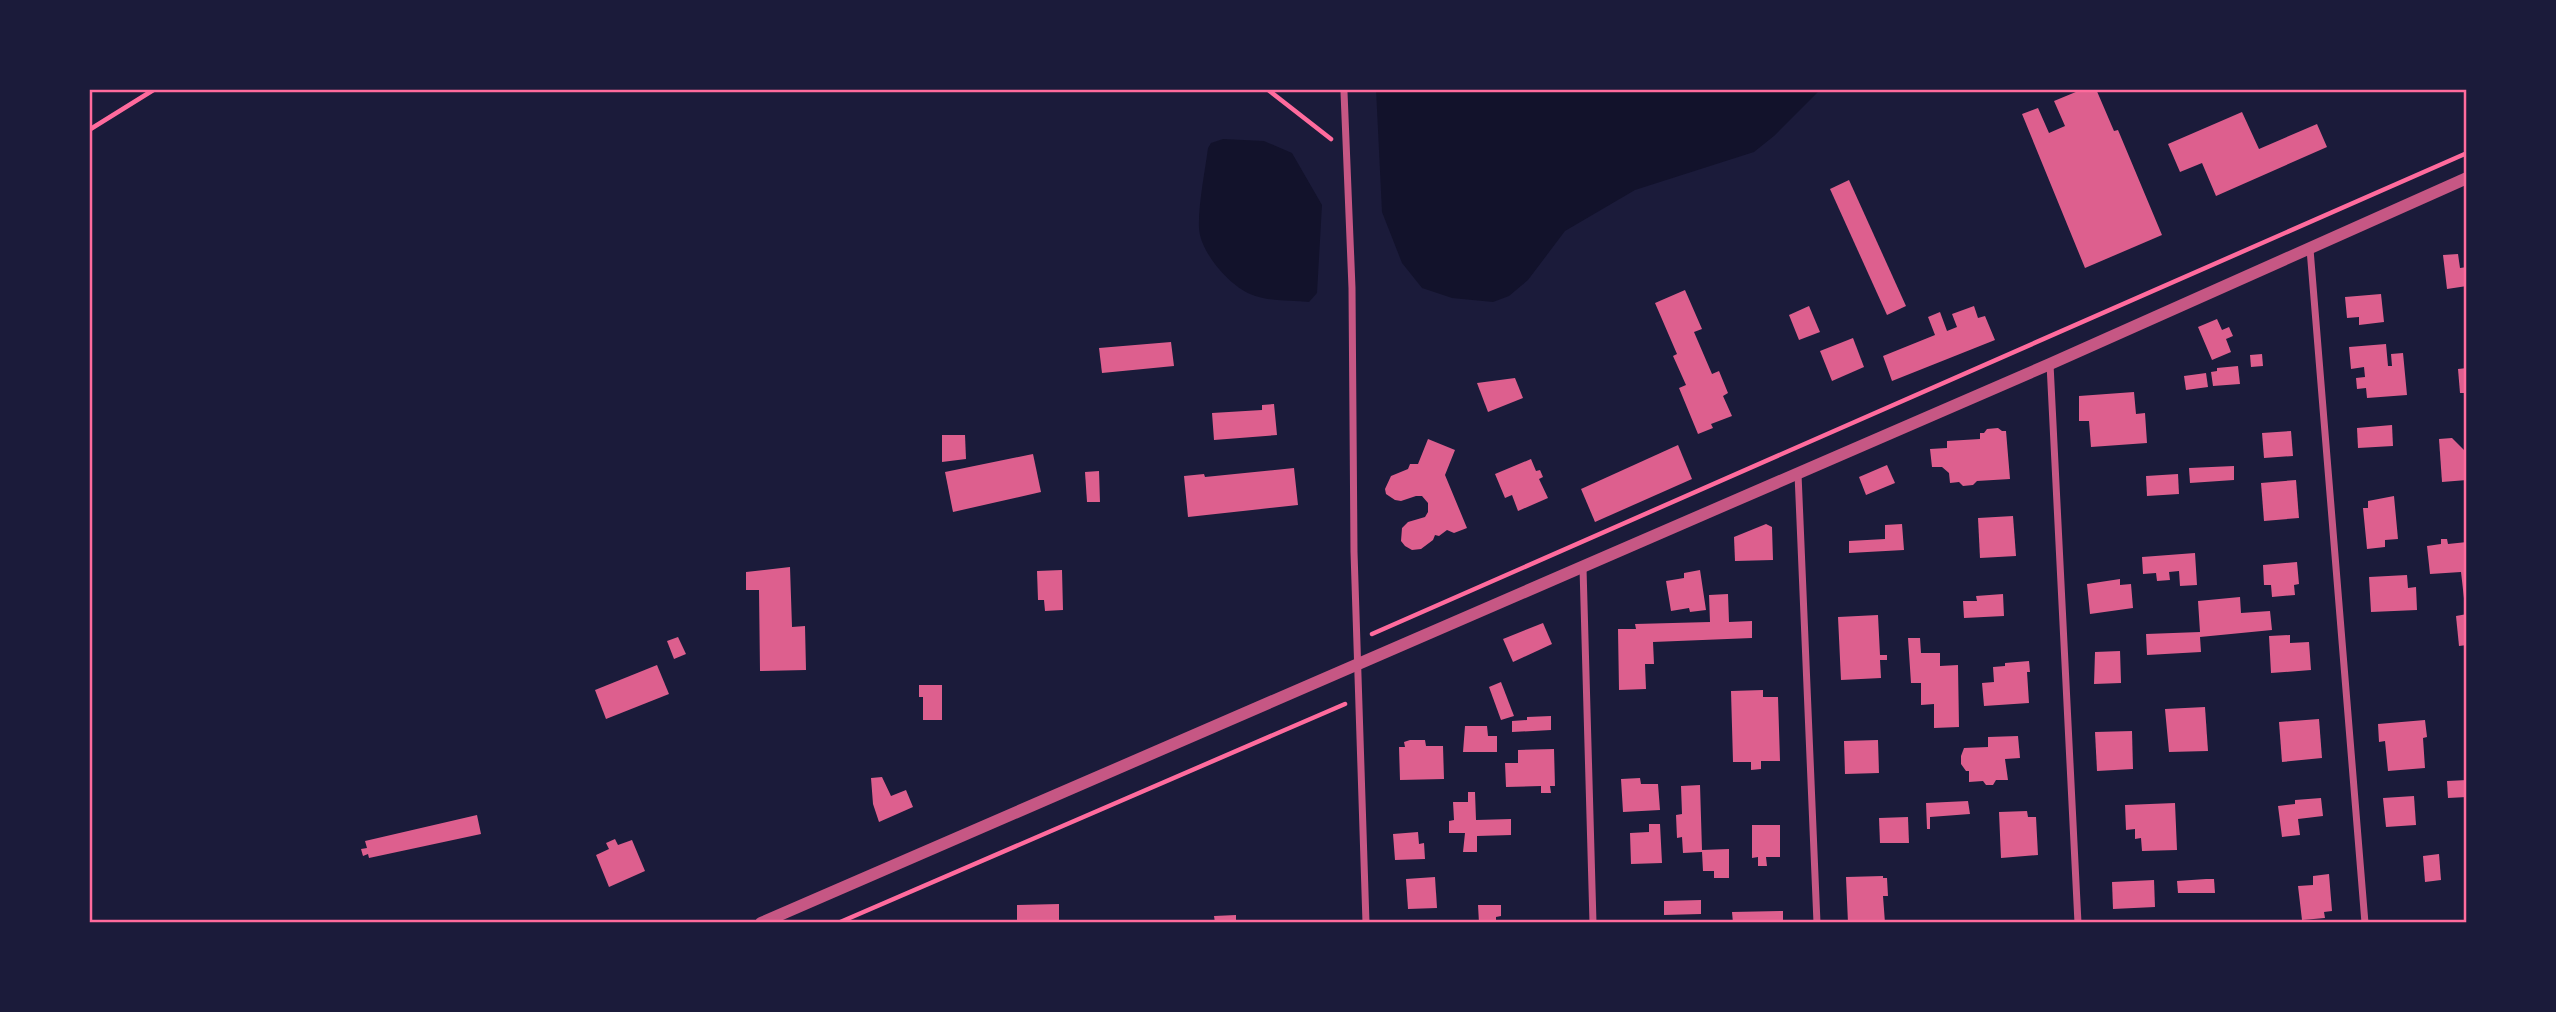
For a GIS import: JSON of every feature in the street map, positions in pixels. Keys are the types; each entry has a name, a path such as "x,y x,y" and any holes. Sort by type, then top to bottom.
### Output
{"street":[{"path":"1344,92 1352,288 1351,390 1356,641 1366,923"},
{"path":"761,923 1583,568 2467,178"},
{"path":"2310,249 2365,923"},
{"path":"2050,364 2078,923"},
{"path":"1798,474 1817,923"},
{"path":"1583,568 1593,923"}],"path":[{"path":"89,130 155,89"},
{"path":"1267,89 1346,150"},
{"path":"1356,641 2467,153"},
{"path":"838,923 1359,698"}],"shaded area":[{"path":"1376,89 1821,89 1754,152 1635,190 1565,231 1528,280 1509,296 1493,302 1452,298 1422,288 1402,263 1382,212"},
{"path":"1223,139 1264,141 1292,153 1322,205 1317,293 1309,302 1272,300 1242,290 1217,267 1204,247 1199,219 1208,148 1211,143"}],"building":[{"path":"2083,89 2096,89 2114,131 2118,130 2162,235 2085,268 2022,114 2038,108 2049,133 2065,126 2054,101"},
{"path":"2242,112 2259,149 2317,124 2327,147 2216,196 2202,163 2180,172 2168,144"},
{"path":"1849,180 1906,306 1887,315 1830,189"},
{"path":"2458,254 2460,268 2467,267 2467,286 2447,289 2443,255"},
{"path":"1685,290 1702,329 1694,332 1712,374 1719,371 1728,393 1723,396 1732,416 1711,424 1713,428 1698,434 1679,388 1686,385 1673,356 1677,354 1655,303"},
{"path":"2381,294 2384,322 2359,325 2359,317 2347,318 2345,297"},
{"path":"1809,306 1820,332 1799,340 1789,315"},
{"path":"1974,306 1978,318 1985,316 1995,340 1892,381 1883,356 1935,335 1928,317 1940,312 1947,331 1957,327 1952,314"},
{"path":"2217,319 2222,330 2229,327 2233,336 2226,339 2231,352 2212,360 2198,327"},
{"path":"1853,338 1864,367 1832,381 1820,351"},
{"path":"1171,342 1174,366 1102,373 1099,348"},
{"path":"2386,344 2388,366 2392,366 2391,354 2403,353 2407,395 2367,398 2366,388 2357,389 2356,378 2365,377 2364,367 2351,369 2349,347"},
{"path":"2262,354 2263,366 2251,367 2250,355"},
{"path":"2238,366 2240,384 2213,386 2211,372 2217,371 2217,368"},
{"path":"2467,368 2467,393 2460,393 2458,369"},
{"path":"2206,373 2208,387 2186,390 2184,376"},
{"path":"1515,378 1523,398 1488,412 1477,383"},
{"path":"2134,392 2136,414 2145,413 2147,443 2091,447 2089,421 2079,421 2079,396"},
{"path":"1274,404 1277,435 1214,440 1212,413 1262,410 1262,405"},
{"path":"2392,425 2393,446 2358,448 2357,428"},
{"path":"1998,428 2006,431 2010,479 1977,481 1973,485 1963,486 1959,482 1950,483 1949,473 1942,467 1932,467 1930,449 1947,448 1947,441 1980,439 1980,433"},
{"path":"2291,431 2293,456 2264,458 2262,433"},
{"path":"942,435 965,435 966,459 942,462"},
{"path":"2452,438 2466,452 2467,480 2442,482 2439,439"},
{"path":"1428,439 1455,450 1445,475 1467,528 1454,533 1447,530 1439,536 1435,535 1433,540 1421,549 1412,550 1401,541 1402,528 1408,522 1425,517 1428,503 1422,496 1395,500 1386,494 1385,489 1391,476 1408,469 1410,464 1418,464"},
{"path":"1678,445 1692,479 1595,522 1581,489"},
{"path":"1033,454 1041,492 953,512 945,472"},
{"path":"1531,459 1536,471 1540,470 1543,477 1539,479 1548,498 1518,511 1512,495 1505,498 1495,474"},
{"path":"1887,465 1895,483 1866,495 1859,477"},
{"path":"2234,466 2234,480 2190,483 2189,468"},
{"path":"1294,468 1298,505 1188,517 1184,476 1204,474 1205,477"},
{"path":"1099,471 1100,502 1087,502 1085,472"},
{"path":"2178,474 2179,494 2147,496 2146,476"},
{"path":"2296,480 2299,518 2264,521 2261,483"},
{"path":"2394,496 2398,539 2385,540 2385,547 2367,549 2363,508 2368,508 2368,501"},
{"path":"2013,516 2016,556 1980,558 1978,518"},
{"path":"1766,524 1772,527 1773,560 1735,561 1734,537"},
{"path":"1902,524 1904,550 1849,553 1849,541 1885,539 1885,525"},
{"path":"2441,539 2447,539 2448,544 2467,542 2467,607 2461,572 2430,574 2427,546 2441,544"},
{"path":"2195,553 2197,585 2180,586 2179,571 2169,572 2170,580 2157,581 2156,573 2143,574 2142,557"},
{"path":"2297,562 2299,584 2294,585 2295,595 2272,597 2271,585 2264,585 2263,565"},
{"path":"790,567 792,627 805,626 806,670 760,671 759,590 746,590 746,572"},
{"path":"1062,570 1063,610 1045,611 1044,600 1038,600 1037,571"},
{"path":"1700,570 1706,610 1690,612 1689,608 1671,611 1666,581 1684,578 1684,573"},
{"path":"2407,575 2408,588 2416,587 2417,610 2371,612 2369,577"},
{"path":"2120,579 2120,585 2131,584 2133,608 2090,614 2087,584"},
{"path":"1728,594 1729,622 1752,621 1752,638 1653,642 1654,664 1645,664 1646,689 1619,690 1618,629 1636,629 1635,624 1710,622 1709,595"},
{"path":"2003,594 2004,616 1964,618 1963,601 1977,601 1976,596"},
{"path":"2240,597 2241,613 2270,611 2272,630 2200,637 2201,652 2147,655 2146,634 2200,632 2198,601"},
{"path":"2467,614 2467,645 2459,646 2456,616"},
{"path":"1878,615 1880,655 1887,655 1887,660 1880,660 1881,678 1841,680 1838,617"},
{"path":"1543,623 1552,644 1513,662 1503,639"},
{"path":"2290,635 2290,643 2309,642 2311,670 2271,673 2269,636"},
{"path":"678,637 686,654 674,659 667,641"},
{"path":"1908,638 1920,638 1921,653 1940,653 1940,666 1958,665 1959,727 1934,728 1934,704 1921,705 1921,683 1911,683"},
{"path":"2120,651 2121,683 2094,684 2095,652"},
{"path":"2029,661 2029,703 1984,706 1982,683 1994,682 1993,667"},
{"path":"657,665 669,694 606,719 595,690"},
{"path":"1501,682 1514,716 1501,720 1489,687"},
{"path":"919,685 942,685 942,720 923,720 923,697 919,697"},
{"path":"1763,690 1763,697 1778,697 1780,761 1761,761 1761,769 1751,770 1751,762 1733,762 1731,691"},
{"path":"2205,707 2208,751 2169,752 2165,709"},
{"path":"1551,716 1551,730 1512,732 1512,721"},
{"path":"2319,719 2322,758 2282,762 2279,722"},
{"path":"2425,720 2425,768 2388,771 2385,741 2379,742 2378,724"},
{"path":"1465,726 1487,726 1488,736 1497,736 1497,752 1463,752"},
{"path":"2132,731 2133,769 2097,771 2095,732"},
{"path":"2018,736 2020,758 2005,759 2008,780 1996,780 1993,785 1986,785 1983,781 1969,782 1969,771 1961,764 1964,748 1988,747 1988,737"},
{"path":"1425,740 1426,746 1443,746 1444,779 1400,780 1399,747 1405,747 1404,742"},
{"path":"1878,740 1879,773 1845,774 1844,741"},
{"path":"1554,749 1555,786 1550,786 1551,793 1541,793 1541,786 1506,787 1505,763 1518,763 1518,750"},
{"path":"882,777 891,796 906,790 913,807 879,822 873,804 871,778"},
{"path":"1640,778 1641,784 1658,784 1660,810 1623,812 1621,779"},
{"path":"2467,780 2467,797 2448,798 2447,781"},
{"path":"1700,785 1702,850 1729,849 1729,878 1714,878 1714,871 1703,871 1702,852 1683,853 1682,837 1677,838 1676,815 1682,814 1681,786"},
{"path":"1468,792 1475,792 1476,820 1511,819 1511,835 1477,836 1477,852 1463,852 1465,833 1449,833 1449,821 1454,820 1453,802 1468,802"},
{"path":"2414,796 2416,825 2386,827 2383,798"},
{"path":"2321,798 2323,816 2298,819 2300,835 2282,837 2278,806 2295,804 2295,800"},
{"path":"1968,801 1970,814 1930,817 1930,829 1927,829 1926,803"},
{"path":"2175,803 2177,850 2142,851 2141,838 2135,839 2135,829 2126,830 2125,805"},
{"path":"2027,811 2028,817 2036,817 2038,855 2001,858 1999,812"},
{"path":"477,815 481,834 369,858 368,854 363,856 361,849 367,848 365,841"},
{"path":"1908,817 1909,843 1880,843 1879,818"},
{"path":"1649,824 1660,824 1662,863 1631,864 1630,833 1649,832"},
{"path":"1752,825 1780,825 1780,857 1766,857 1767,866 1758,866 1758,857 1752,858"},
{"path":"1418,832 1419,844 1424,843 1425,859 1395,860 1393,834"},
{"path":"615,839 618,845 632,840 645,871 609,887 596,855 609,849 606,843"},
{"path":"2439,854 2441,880 2425,882 2423,856"},
{"path":"2329,874 2332,911 2324,912 2325,918 2302,920 2298,886 2313,885 2313,876"},
{"path":"1435,877 1437,908 1408,909 1406,879"},
{"path":"1846,877 1887,878 1888,896 1883,896 1885,923 1848,923"},
{"path":"2214,879 2215,893 2178,893 2177,881"},
{"path":"2154,880 2155,907 2113,909 2112,882"},
{"path":"1701,900 1701,914 1664,915 1664,901"},
{"path":"1059,904 1059,923 1017,923 1017,905"},
{"path":"1478,905 1501,905 1501,916 1496,917 1496,923 1479,923"},
{"path":"1783,911 1783,923 1733,923 1732,912"},
{"path":"1236,915 1236,923 1215,923 1214,916"}]}
